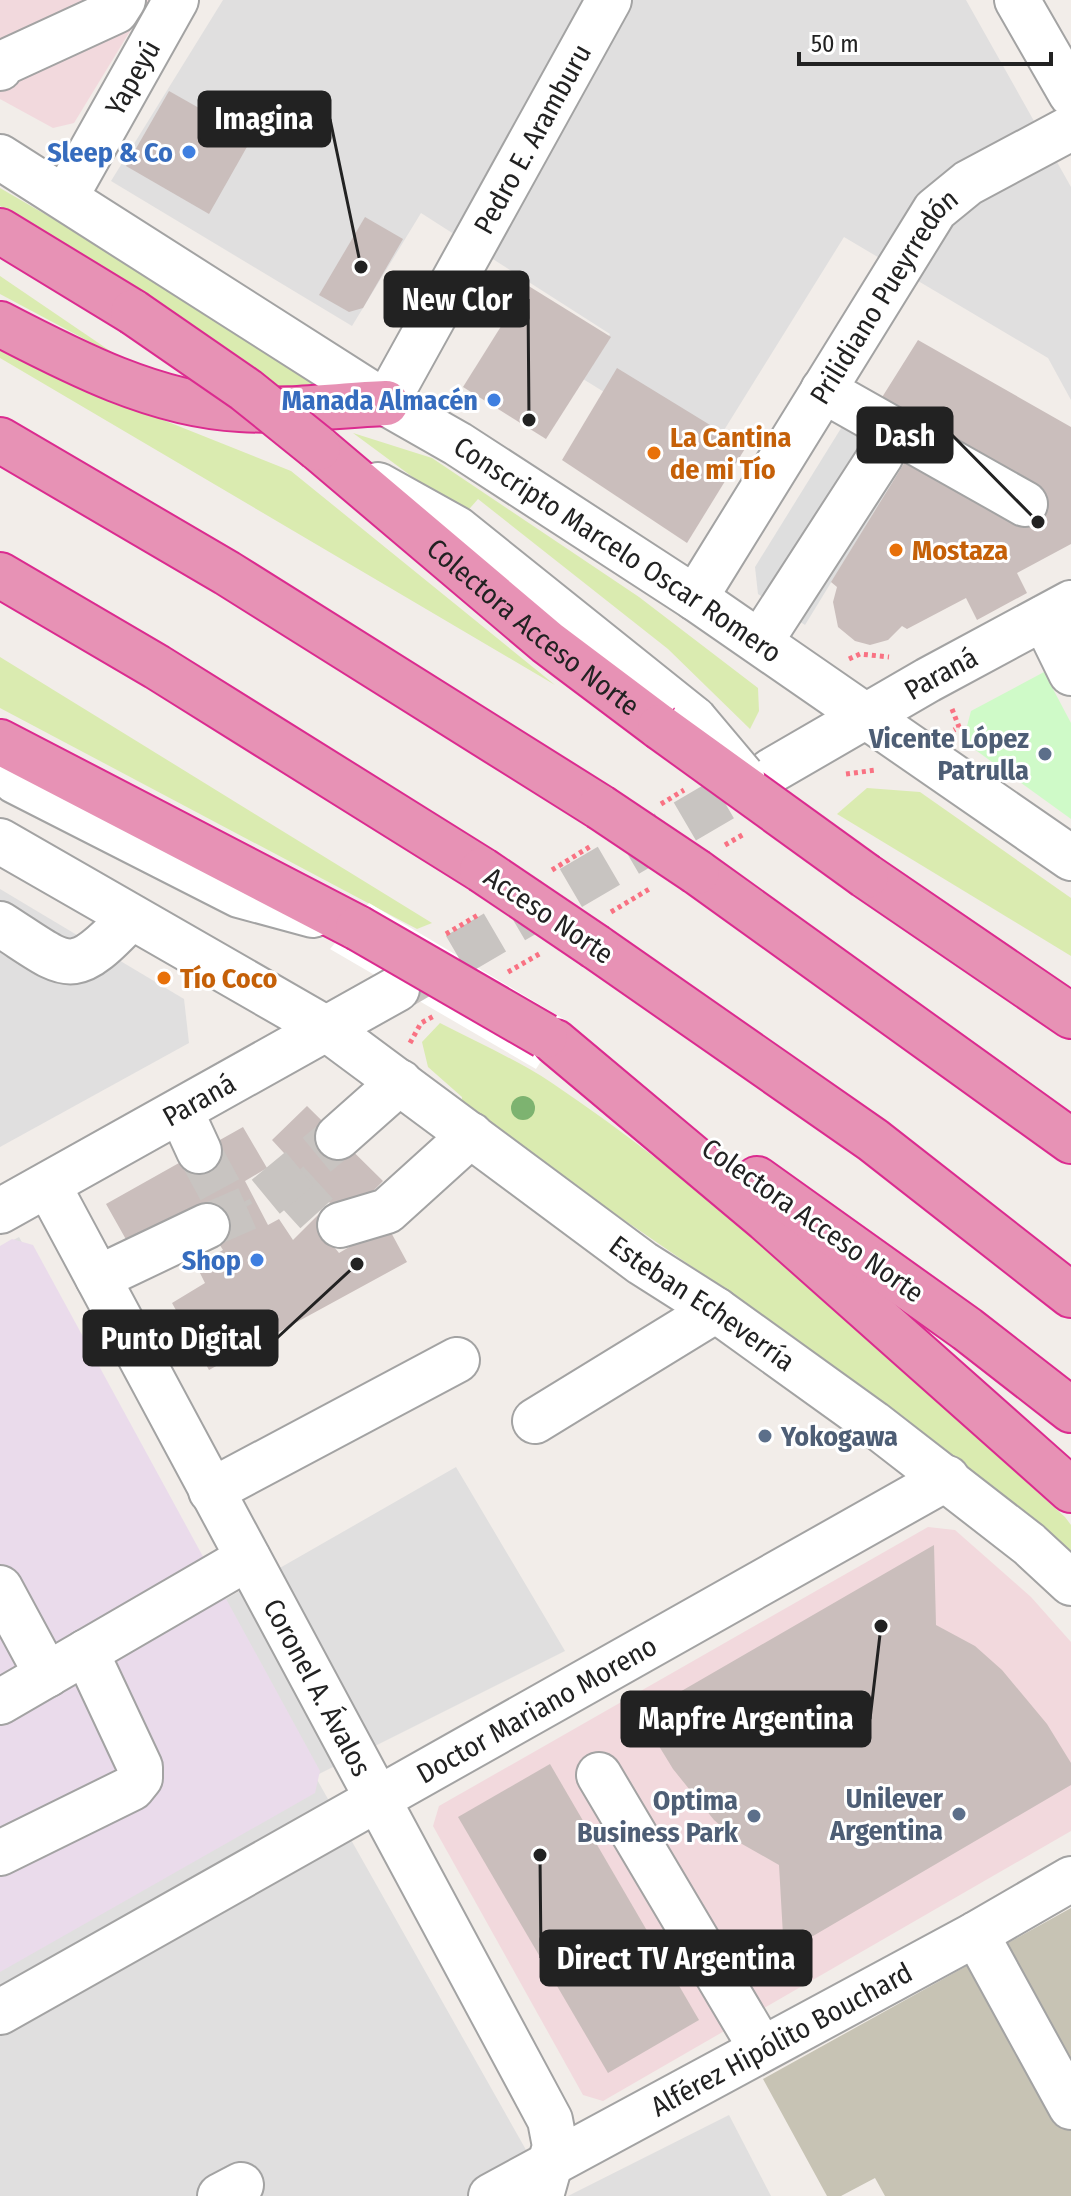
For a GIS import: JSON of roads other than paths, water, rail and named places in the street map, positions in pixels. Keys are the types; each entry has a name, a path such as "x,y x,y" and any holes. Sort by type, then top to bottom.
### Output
{"highway":[{"name":"Colectora Acceso Norte","path":"0,231 133,312 246,390 547,642 677,723 762,801 1071,1016"},
{"path":"0,324 50,350 136,387 219,407 386,403"},
{"path":"0,440 227,573 601,823 710,859 1071,1141"},
{"name":"Acceso Norte","path":"0,575 157,667 482,891 598,932 873,1140 1071,1295"},
{"name":"Colectora Acceso Norte","path":"0,742 356,927 550,1039 867,1257 1071,1410"},
{"path":"869,878 1071,993"},
{"path":"550,1039 766,1219 1071,1490"}],"street":[{"path":"1,64 116,11 123,0"},
{"name":"Yapeyú","path":"66,196 176,0"},
{"name":"Pedro E. Aramburu","path":"386,403 609,0"},
{"path":"1017,0 1071,94"},
{"name":"Prilidiano Pueyrredón","path":"695,598 935,210 968,183 1071,128"},
{"name":"Conscripto Marcelo Oscar Romero","path":"0,157 66,196 386,403 458,444 695,598 922,752 1071,858"},
{"path":"823,390 1025,504"},
{"path":"760,642 881,455"},
{"path":"1058,611 1071,673"},
{"name":"Paraná","path":"762,801 868,715 1058,611"},
{"path":"0,765 15,781 239,895 356,927"},
{"name":"Esteban Echeverría","path":"0,841 327,1029 642,1263 716,1310 947,1478 1071,1583"},
{"path":"0,924 67,963 77,963 106,943 131,917"},
{"name":"Paraná","path":"0,1211 397,989"},
{"path":"338,1137 395,1078"},
{"path":"181,1112 199,1151"},
{"path":"340,1225 387,1211 471,1135"},
{"name":"Coronel A. Ávalos","path":"48,1185 550,2120 555,2146 547,2180"},
{"path":"98,1278 207,1226"},
{"path":"535,1421 716,1310"},
{"path":"211,1491 457,1360"},
{"name":"Doctor Mariano Moreno","path":"0,2012 947,1478"},
{"path":"0,1702 248,1558"},
{"path":"0,1588 47,1675"},
{"path":"0,1853 132,1788 140,1778 140,1767 86,1652"},
{"path":"599,1775 761,2048"},
{"name":"Alférez Hipólito Bouchard","path":"491,2196 547,2180 761,2048 976,1934 1071,1879"},
{"path":"976,1934 1071,2107"}],"tunnel":[{"path":"400,988 771,771"},
{"path":"207,1226 257,1204 338,1137"},
{"path":"199,1151 233,1214"},
{"path":"287,1181 318,1215 340,1225"}],"place":[{"name":"Sleep & Co","path":"189,152"},
{"name":"Imagina","path":"361,267"},
{"name":"Manada Almacén","path":"494,400"},
{"name":"New Clor","path":"529,420"},
{"name":"La Cantina de mi Tío","path":"654,453"},
{"name":"Dash","path":"1038,522"},
{"name":"Mostaza","path":"896,550"},
{"name":"Vicente López Patrulla","path":"1045,754"},
{"name":"Tío Coco","path":"164,978"},
{"name":"Shop","path":"257,1260"},
{"name":"Punto Digital","path":"357,1264"},
{"name":"Yokogawa","path":"765,1436"},
{"name":"Mapfre Argentina","path":"881,1626"},
{"name":"Unilever Argentina","path":"959,1814"},
{"name":"Optima Business Park","path":"754,1816"},
{"name":"Direct TV Argentina","path":"540,1855"}]}
